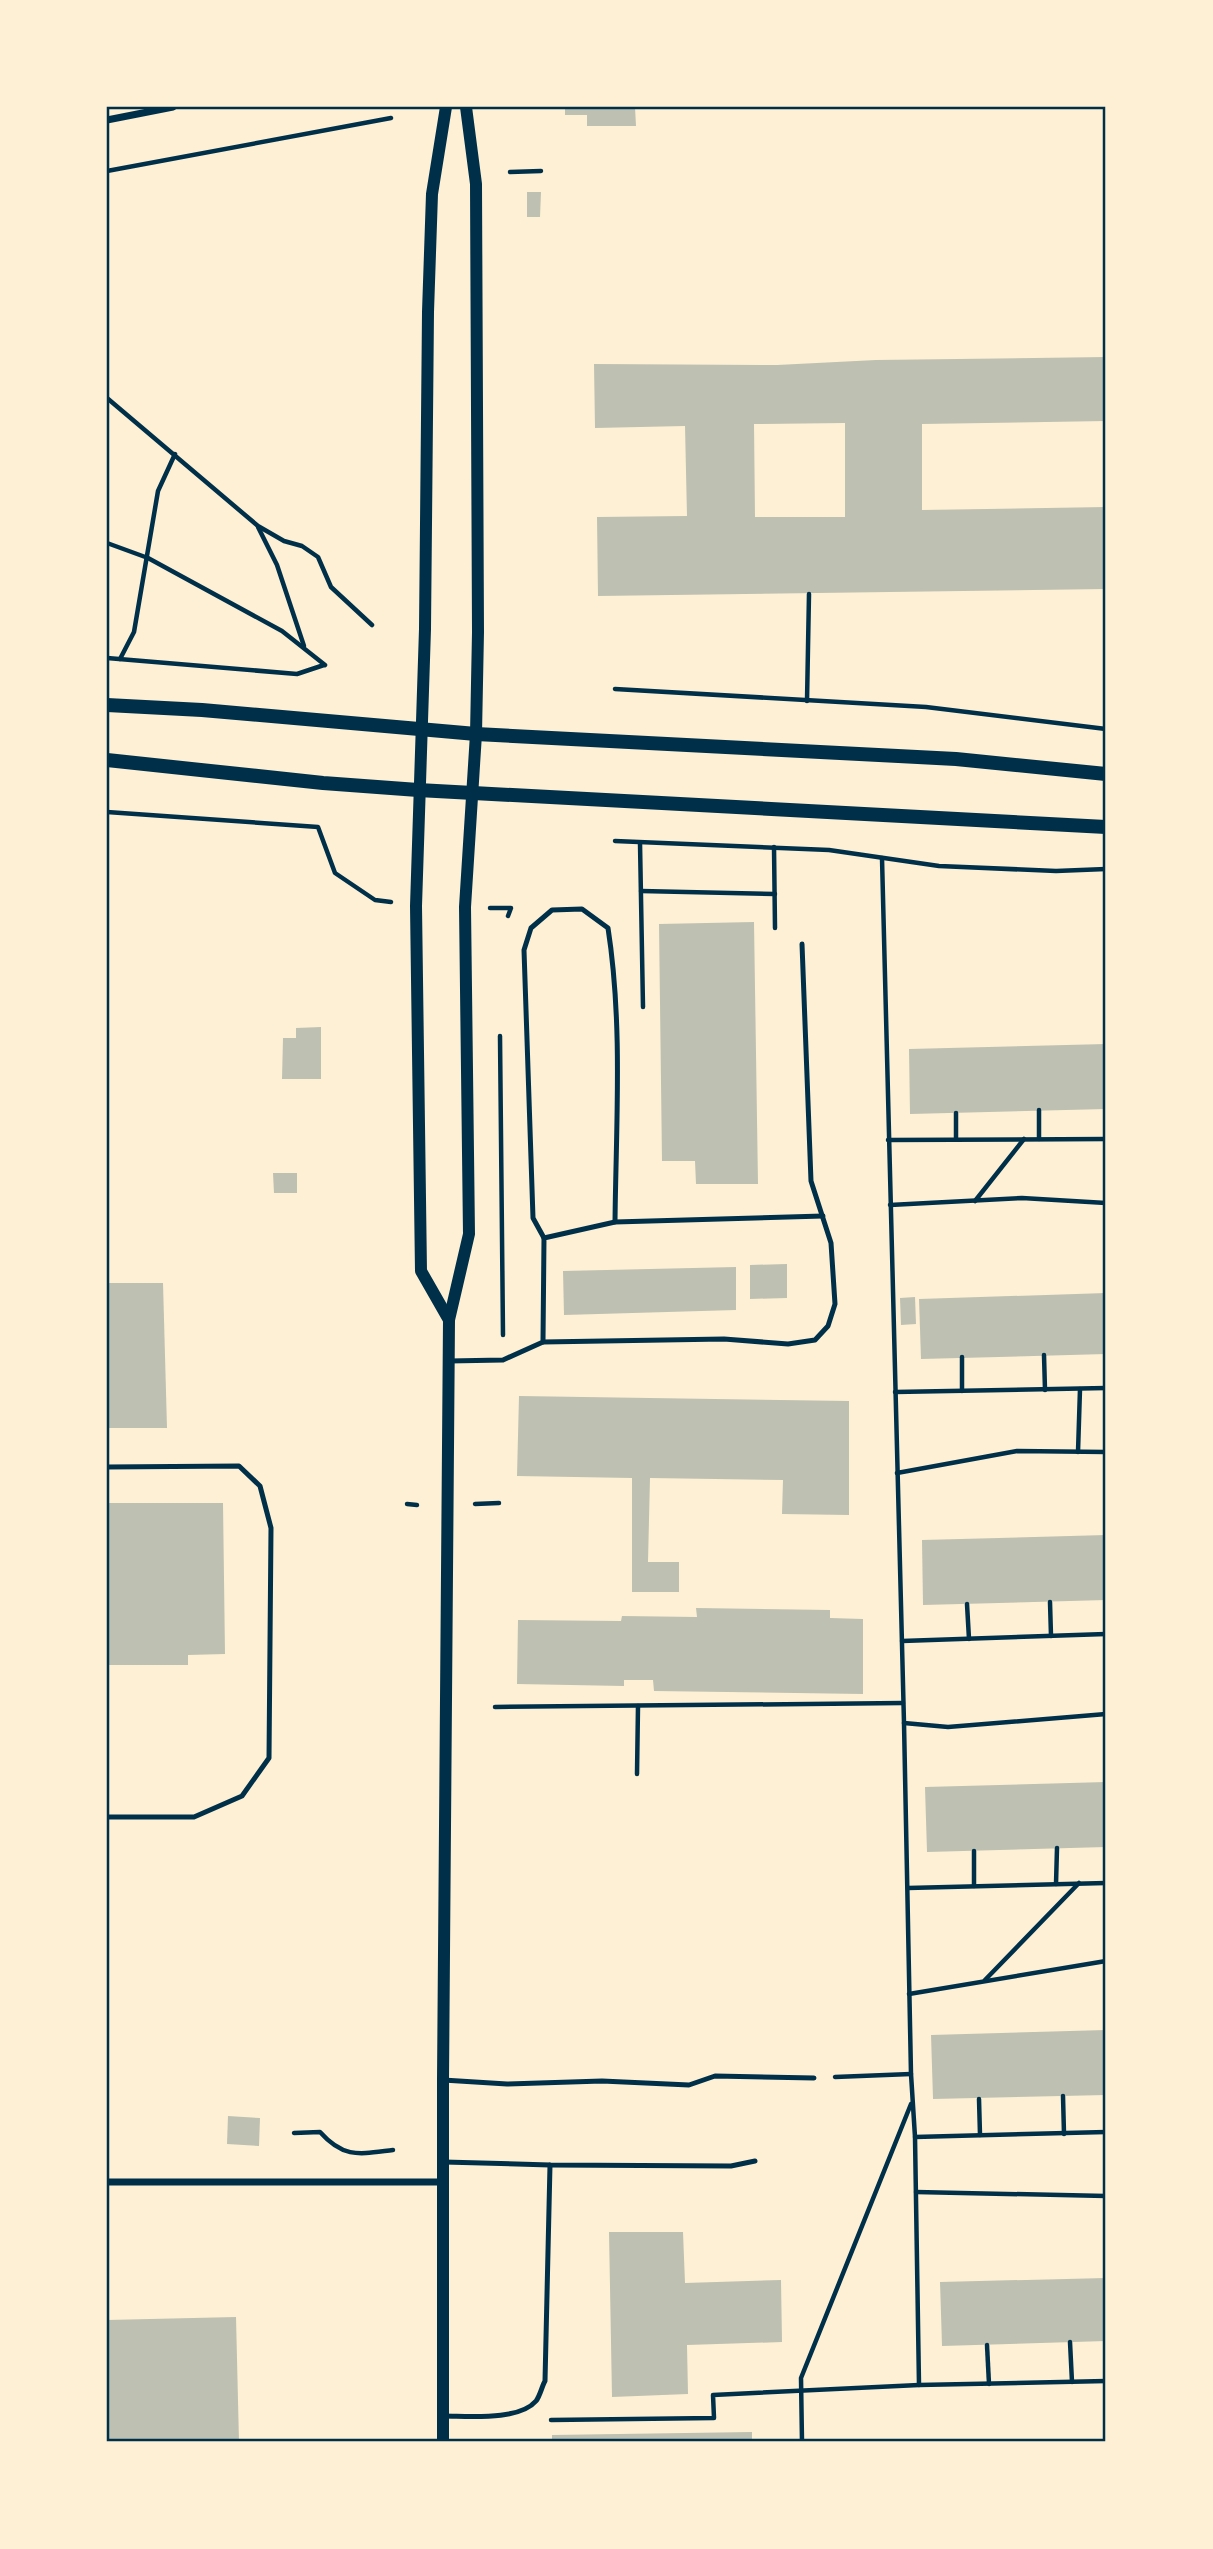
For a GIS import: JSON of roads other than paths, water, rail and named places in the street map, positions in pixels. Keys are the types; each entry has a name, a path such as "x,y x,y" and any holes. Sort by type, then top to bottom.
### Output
{"main road":[{"path":"107,705 202,710 476,734 956,759 1106,774"},
{"path":"107,760 282,779 473,794 1106,827"}],"street":[{"path":"107,120 173,107"},
{"path":"446,107 432,194 431,220 422,730 416,906 421,1271 449,1320"},
{"path":"443,2442 449,1320 469,1234 465,908 476,734 476,184 466,107"},
{"path":"107,2182 443,2182"}],"lane":[{"path":"543,1342 544,1238 533,1218 524,950 531,928 552,910 582,909 608,928 617,1030 615,1222"},
{"path":"449,1361 503,1360 543,1342 724,1339 788,1345 815,1339 828,1326 835,1304 831,1243 811,1181 802,944"},
{"path":"544,1238 615,1222 824,1216"},
{"path":"107,1467 239,1466 260,1486 271,1528 269,1758 242,1796 194,1817 107,1817"},
{"path":"443,2080 507,2084 602,2081 689,2085 715,2076 814,2078"},
{"path":"443,2162 731,2166 755,2161"},
{"path":"443,2416 490,2416 519,2412 536,2401 545,2381 550,2165"}]}
